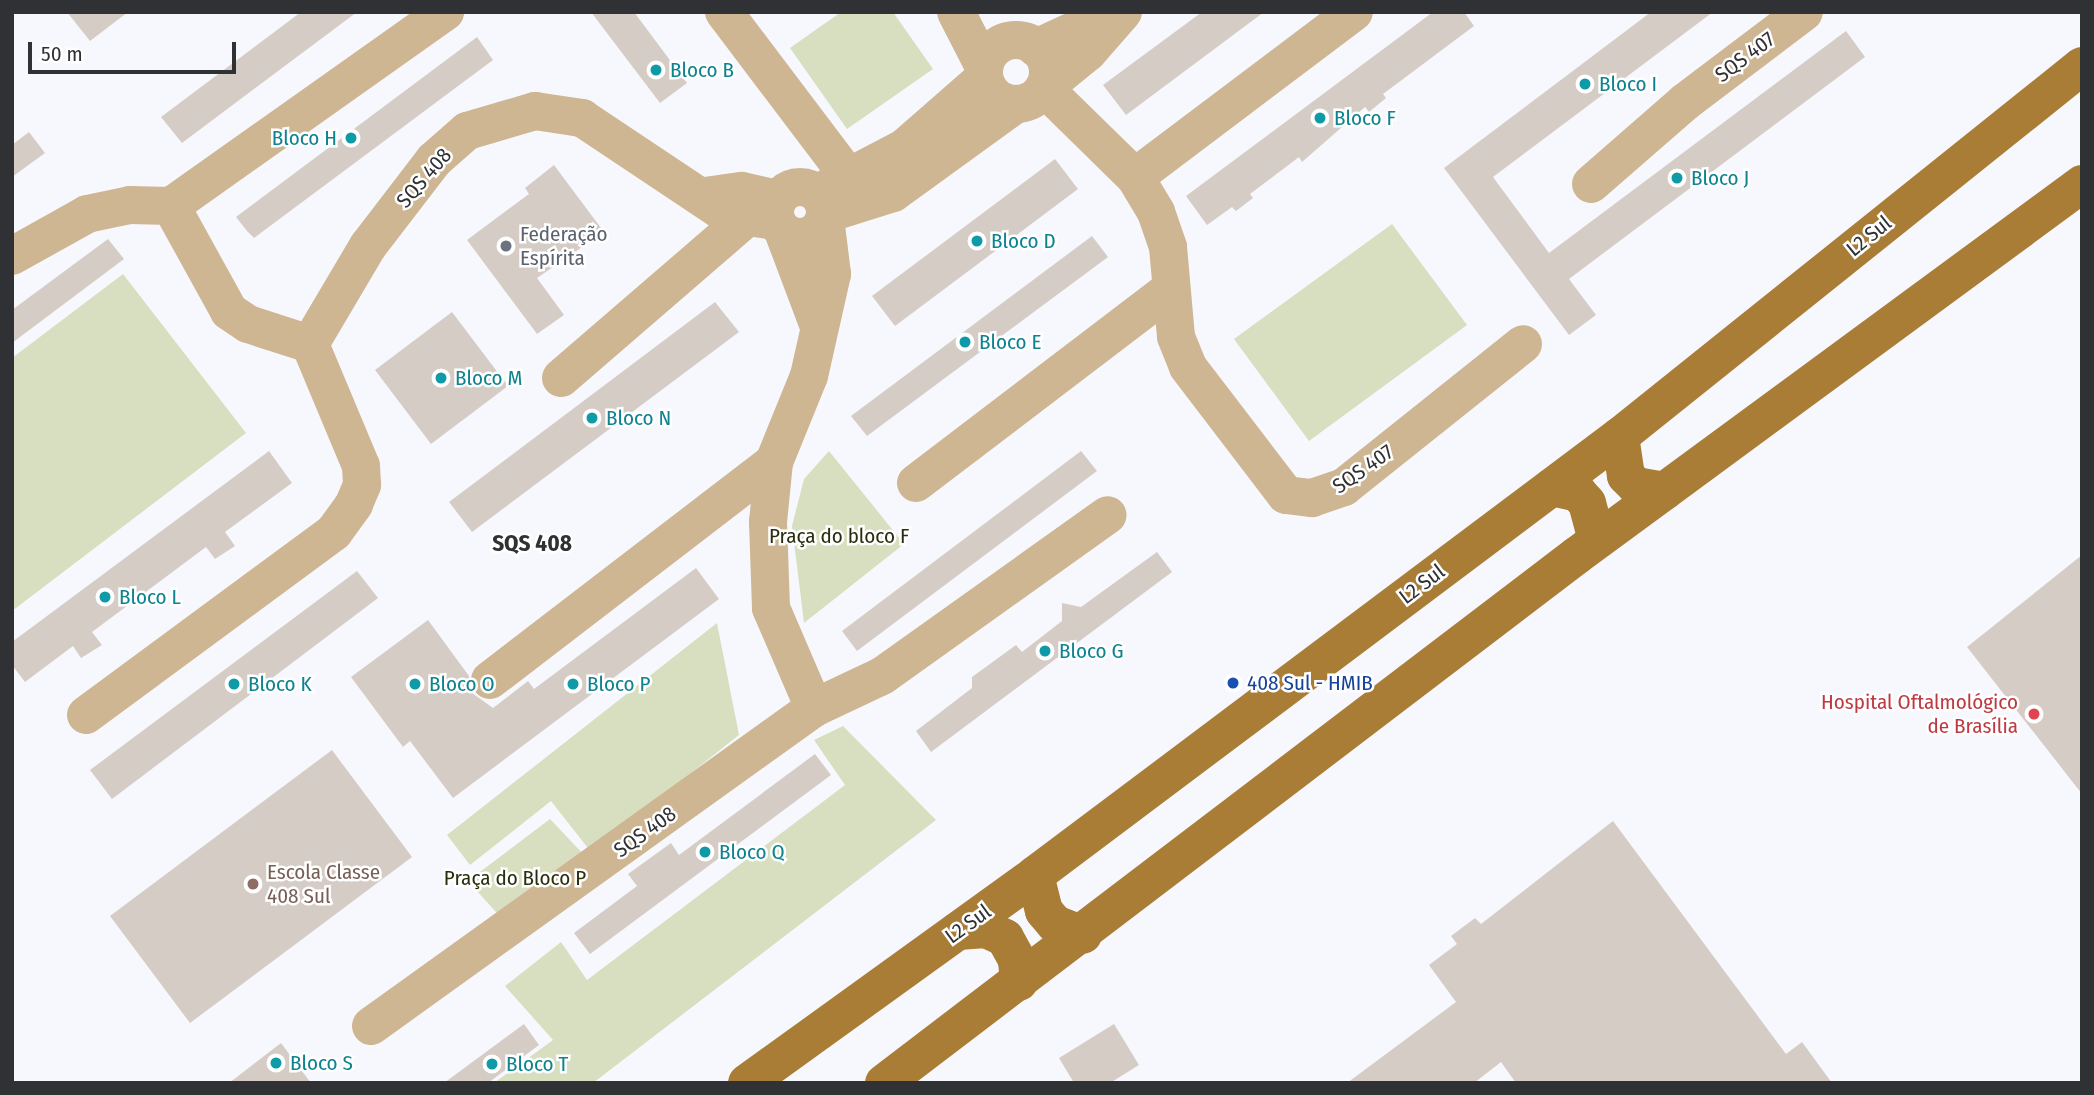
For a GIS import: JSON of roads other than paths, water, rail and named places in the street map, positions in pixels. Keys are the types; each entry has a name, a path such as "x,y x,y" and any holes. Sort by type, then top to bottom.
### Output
{"main road":[{"name":"L2 Sul","path":"747,1083 1035,875 1620,436 2082,66"},
{"path":"884,1083 1597,540 2082,184"},
{"path":"1620,436 1626,476 1636,486 1665,491"},
{"path":"1552,487 1578,494 1587,503 1597,540"},
{"path":"1035,875 1038,897 1055,925 1083,934"},
{"path":"958,931 986,929 1005,938 1017,960 1019,982"}],"street":[{"path":"12,256 87,214 131,205 172,206 445,12"},
{"path":"724,12 829,200 832,274 809,376 774,462 768,522 771,608 814,708"},
{"path":"956,12 995,97 1030,96"},
{"path":"979,12 1026,44 1047,66 1030,96"},
{"path":"922,154 984,73 995,48 1026,44 1114,12"},
{"path":"770,218 804,237 815,233 829,200 1030,96 1088,52 1123,12"},
{"path":"1135,177 1354,12"},
{"name":"SQS 407","path":"1591,184 1685,102 1804,12"},
{"name":"SQS 407","path":"1030,96 1135,177 1156,212 1168,247 1176,337 1188,367 1286,495 1298,499 1344,486 1523,344"},
{"name":"SQS 408","path":"310,344 368,246 434,160 467,131 498,118 535,111 582,118 705,196 770,218"},
{"path":"86,715 334,532 354,504 362,485 361,466 310,344 248,324 229,311 172,206"},
{"path":"770,218 819,327"},
{"path":"561,379 770,218"},
{"path":"916,483 1171,289"},
{"path":"490,680 774,462"},
{"name":"SQS 408","path":"371,1026 814,708 882,676 1108,515"}],"place":[{"name":"Bloco B","path":"656,70"},
{"name":"Bloco I","path":"1585,84"},
{"name":"Bloco F","path":"1320,118"},
{"name":"Bloco H","path":"351,138"},
{"name":"Bloco J","path":"1677,178"},
{"name":"Bloco D","path":"977,241"},
{"name":"Federação Espírita","path":"506,246"},
{"name":"Bloco E","path":"965,342"},
{"name":"Bloco M","path":"441,378"},
{"name":"Bloco N","path":"592,418"},
{"name":"Bloco L","path":"105,597"},
{"name":"Bloco G","path":"1045,651"},
{"name":"408 Sul - HMIB","path":"1233,683"},
{"name":"Bloco K","path":"234,684"},
{"name":"Bloco O","path":"415,684"},
{"name":"Bloco P","path":"573,684"},
{"name":"Hospital Oftalmológico de Brasília","path":"2034,714"},
{"name":"Bloco Q","path":"705,852"},
{"name":"Escola Classe 408 Sul","path":"253,884"},
{"name":"Bloco S","path":"276,1063"},
{"name":"Bloco T","path":"492,1064"}],"district":[{"name":"SQS 408","path":"532,543"}],"park label":[{"name":"Praça do bloco F","path":"839,536"},
{"name":"Praça do Bloco P","path":"515,878"}]}
